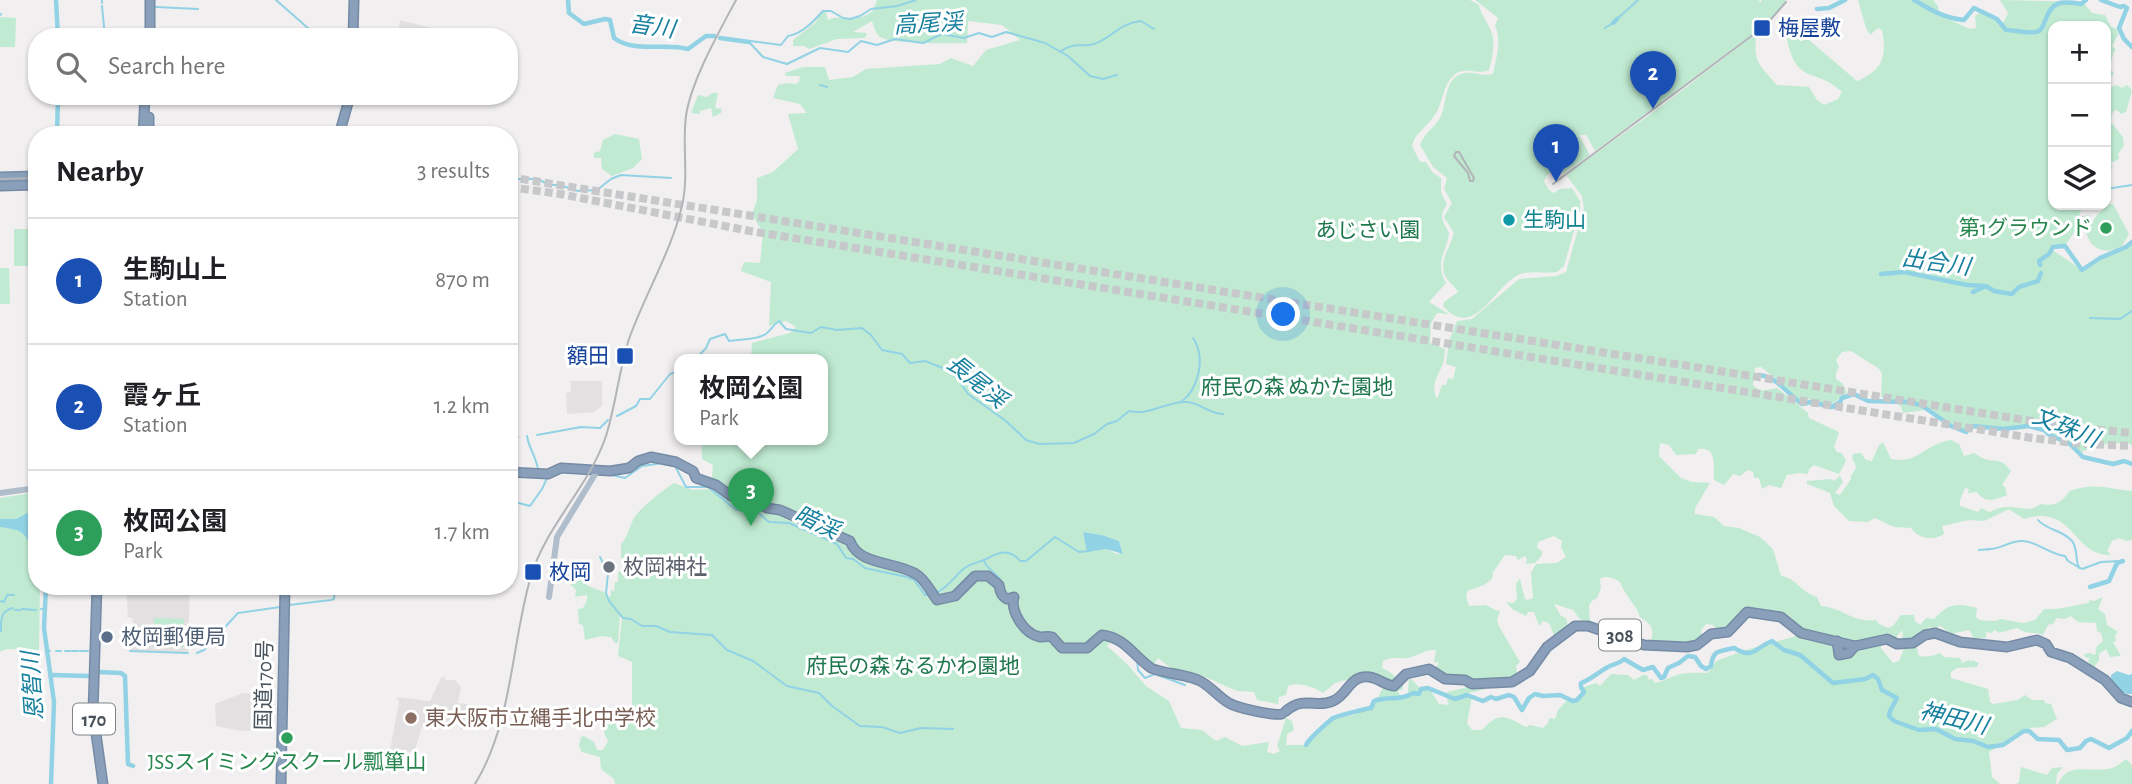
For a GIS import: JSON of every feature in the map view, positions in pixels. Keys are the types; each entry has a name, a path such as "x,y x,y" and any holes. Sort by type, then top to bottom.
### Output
{"highway":[{"path":"353,28 354,0"},
{"path":"150,28 151,1"},
{"path":"144,126 147,105"},
{"path":"148,105 149,126"},
{"path":"342,126 347,105"},
{"path":"0,174 28,178"},
{"path":"0,174 16,179 28,179"},
{"path":"0,185 16,179"},
{"path":"0,185 28,180"},
{"name":"308","path":"518,472 548,474 561,468 597,471 629,468 645,458 676,462 693,471 696,478 716,485 731,496 747,496 767,508 780,510 849,540 854,551 875,562 892,564 916,574 939,601 955,596 975,576 991,578 999,585 999,591 1004,597 1012,599 1017,618 1028,631 1037,636 1052,637 1062,648 1087,648 1101,635 1108,636 1133,651 1153,669 1197,679 1234,705 1272,715 1284,713 1302,702 1333,701 1354,680 1364,677 1378,679 1394,686 1406,674 1429,668 1445,678 1465,680 1472,684 1512,682 1531,671 1549,645 1580,625 1620,635 1644,645 1687,648 1697,645 1711,634 1728,632 1747,612 1781,617 1801,634 1855,646 1888,639 1897,644 1913,643 1932,634 1957,642 1978,642 1997,647 2037,640 2046,644 2052,652 2070,658 2105,680 2121,698 2132,702"},
{"name":"170","path":"97,595 93,712 103,784"},
{"name":"国道170号","path":"281,784 285,595"},
{"name":"308","path":"1837,640 1839,655 1849,653 1855,646"}],"main road":[{"path":"549,597 557,537 597,471"},
{"path":"0,493 28,489"}],"shaded area":[{"path":"400,20 431,28 399,28"},
{"path":"570,381 602,381 602,406 594,412 567,414 566,393 571,392"},
{"path":"127,595 190,595 188,652 130,651 133,618 128,617"},
{"path":"445,676 445,680 455,680 461,687 458,703 467,704 464,728 461,730 458,722 449,721 448,729 422,727 414,752 390,751 399,701 396,697 430,701 441,678"},
{"path":"243,693 260,694 261,730 243,731 216,726 215,704"}],"green space":[{"path":"877,0 1470,0 1479,5 1493,41 1489,70 1461,71 1452,77 1437,111 1412,146 1420,162 1426,162 1433,173 1441,178 1441,192 1447,205 1442,216 1449,233 1441,263 1446,283 1429,302 1449,314 1437,313 1431,323 1430,343 1445,349 1434,386 1437,399 1442,385 1446,385 1448,378 1453,379 1456,367 1446,364 1449,341 1457,321 1472,319 1519,279 1557,276 1566,272 1584,208 1582,196 1566,175 1757,33 1756,57 1777,85 1809,87 1817,100 1824,105 1838,99 1842,92 1833,84 1802,70 1791,54 1787,39 1793,34 1802,34 1857,81 1866,77 1878,67 1884,48 1882,30 1878,28 1870,35 1858,0 1933,0 1938,6 1939,15 1970,29 1976,28 1975,16 1979,13 1996,19 1999,25 2002,25 2008,13 2000,0 2083,2 2092,13 2105,15 2108,21 2048,21 2048,210 2082,210 2079,217 2091,216 2079,225 2066,244 2053,246 2051,249 2082,272 2132,243 2132,446 2111,443 2080,453 2072,443 2044,429 2029,425 2001,428 1973,426 1966,431 1925,410 1903,413 1901,406 1881,397 1882,373 1878,368 1851,351 1842,352 1836,360 1839,367 1836,379 1842,383 1847,393 1831,404 1793,398 1784,385 1761,367 1755,368 1753,385 1762,390 1777,388 1808,413 1809,418 1839,432 1834,447 1837,452 1842,453 1846,461 1839,474 1814,465 1808,474 1787,475 1781,488 1769,485 1762,489 1759,478 1754,478 1753,472 1748,470 1740,476 1733,474 1724,485 1714,480 1712,454 1704,449 1698,449 1696,454 1676,455 1669,445 1660,443 1659,456 1681,478 1710,483 1695,508 1695,514 1714,517 1724,526 1739,528 1760,537 1773,549 1781,576 1791,579 1806,592 1817,597 1821,606 1861,619 1876,620 1888,628 1893,626 1901,615 1914,615 1915,621 1920,625 1926,618 1934,619 1949,607 1958,605 1977,608 1976,617 1979,620 2001,619 2023,623 2035,620 2044,609 2089,603 2089,600 2103,597 2098,609 2105,614 2107,625 2118,632 2115,635 2116,641 2113,642 2121,656 2110,657 2106,649 2099,654 2096,670 2092,668 2088,661 2090,658 2084,654 2095,655 2097,646 2103,641 2101,633 2097,631 2096,623 2078,622 2071,616 2065,619 2056,618 2054,623 2048,625 2043,635 2017,628 1999,633 1995,630 1986,632 1986,638 1974,638 1969,630 1951,634 1939,625 1938,628 1929,627 1914,642 1903,641 1902,630 1894,640 1882,634 1856,646 1850,640 1797,630 1783,614 1764,614 1747,608 1727,628 1718,631 1713,625 1706,624 1701,631 1702,637 1696,643 1666,646 1651,642 1650,624 1640,617 1620,582 1607,577 1600,579 1601,588 1590,605 1590,621 1581,620 1573,610 1554,604 1561,616 1566,618 1567,626 1564,634 1556,640 1549,623 1543,621 1539,626 1534,612 1528,612 1526,616 1512,609 1506,602 1513,603 1517,599 1516,583 1520,579 1525,599 1533,598 1531,573 1536,564 1557,563 1566,557 1561,547 1562,541 1554,536 1538,542 1537,548 1542,551 1542,555 1535,563 1526,564 1525,556 1518,560 1516,556 1505,555 1493,572 1492,579 1467,591 1469,606 1486,605 1500,610 1497,621 1520,662 1516,666 1518,678 1510,680 1487,682 1451,677 1435,668 1439,663 1434,662 1436,650 1432,650 1407,658 1383,661 1382,668 1399,681 1396,684 1386,683 1376,676 1364,675 1335,683 1323,693 1306,685 1296,684 1288,686 1286,695 1279,697 1278,704 1257,700 1254,692 1237,691 1196,673 1181,672 1158,658 1153,666 1115,637 1107,646 1146,686 1169,701 1181,728 1202,730 1216,741 1225,737 1242,746 1269,742 1267,752 1274,754 1280,751 1277,746 1286,718 1292,721 1294,730 1287,734 1286,745 1307,745 1334,718 1372,708 1383,688 1393,688 1403,683 1403,689 1398,691 1398,698 1404,698 1408,692 1409,677 1420,688 1431,691 1439,704 1449,705 1447,692 1486,686 1486,689 1468,693 1472,697 1467,723 1472,730 1482,730 1493,720 1503,717 1526,727 1530,725 1543,728 1549,718 1555,719 1558,710 1567,700 1577,702 1584,694 1584,687 1596,683 1600,686 1611,674 1628,675 1634,680 1647,675 1649,680 1652,679 1655,683 1681,674 1708,673 1716,661 1796,636 1855,648 1881,643 1881,648 1893,663 1899,661 1905,646 1917,648 1920,656 1940,653 1944,657 1960,658 1962,663 1972,660 1979,663 1977,667 1957,668 1951,672 1951,678 1988,689 1990,702 1993,704 2018,700 2025,695 2032,700 2044,700 2045,703 2051,704 2057,719 2044,727 2030,728 1989,752 1992,777 2000,784 615,784 614,779 601,769 600,757 582,752 579,746 581,737 584,736 594,742 597,750 603,750 608,741 604,733 609,719 604,710 626,709 632,705 632,662 618,656 622,617 620,614 618,643 611,637 601,636 585,640 583,625 579,624 578,609 583,608 587,595 575,597 576,590 569,583 563,582 563,575 557,570 575,570 574,581 577,582 577,571 586,570 586,585 606,593 608,598 611,589 614,592 615,582 618,582 618,572 625,571 628,564 621,558 621,544 634,518 642,509 674,483 693,490 711,489 713,465 702,459 701,445 828,445 828,354 751,354 752,343 790,333 796,327 786,321 769,326 771,282 741,271 744,262 760,263 763,233 752,214 757,200 757,178 773,172 798,149 788,114 807,113 800,104 773,98 778,85 799,82 800,76 786,76 785,73 803,67 825,67 829,80 853,77 866,69 940,64 951,58 973,66 986,50 1020,40 1002,25 968,21 967,43 894,41 879,36 872,21 853,32 867,33 865,38 837,39 809,49 793,46 793,40 815,23 822,12 826,12 828,20 859,18 873,11","holes":["1083,532 1119,541 1123,553 1117,554 1106,549 1087,551"]},
{"path":"1475,0 1759,0 1760,3 1762,0 1787,0 1772,19 1757,31 1595,151 1586,135 1579,135 1590,155 1564,173 1560,169 1548,174 1544,181 1554,193 1560,189 1572,188 1580,201 1580,210 1564,266 1557,272 1518,275 1483,309 1464,318 1454,315 1443,306 1444,302 1458,292 1445,276 1443,268 1454,233 1444,217 1452,203 1444,189 1447,178 1433,167 1420,145 1440,118 1447,91 1456,77 1465,73 1493,74 1498,50 1495,26 1498,18"},
{"path":"0,17 16,18 15,47 0,47"},
{"path":"2111,27 2117,29 2118,35 2112,46 2116,50 2111,64"},
{"path":"2117,85 2122,88 2127,85 2132,90 2126,112 2120,114 2115,110 2111,122 2111,86"},
{"path":"718,93 715,108 722,109 721,113 713,117 711,108 700,111 700,114 691,113 698,95 707,97"},
{"path":"2111,122 2123,137 2124,146 2118,154 2119,159 2111,163"},
{"path":"615,134 639,139 642,159 633,168 612,176 602,169 601,158 594,158 594,153 600,151 603,140"},
{"name":"第1グラウンド","path":"2113,204 2129,234 2122,246 2104,250 2094,246 2086,231 2102,210 2111,210"},
{"path":"14,229 28,229 28,266 14,266"},
{"path":"0,268 9,268 10,304 0,304"},
{"path":"1951,440 1959,444 1964,456 1974,453 1984,459 2001,462 2011,471 2002,485 2007,495 1988,500 1977,492 1968,493 1969,489 1965,488 1960,506 1978,512 1981,508 1990,512 2005,507 2028,509 2041,504 2054,504 2070,491 2088,487 2132,491 2132,540 2119,538 2112,541 2107,551 2111,555 2098,553 2088,548 2053,518 2041,516 2024,519 2009,509 1984,521 1969,520 1942,526 1944,534 1936,538 1926,538 1911,528 1894,527 1875,518 1867,522 1849,521 1834,506 1830,493 1807,484 1807,481 1834,481 1840,476 1843,482 1835,493 1840,495 1856,468 1852,460 1853,454 1861,453 1866,460 1872,461 1883,442 1891,459 1909,459 1941,442"},
{"path":"28,493 28,595 40,595 39,650 7,649 0,652 0,498"},
{"path":"154,618 184,619 184,647 153,647"},
{"path":"2126,759 2132,765 2132,784 2058,784 2068,772 2112,768"},
{"path":"2021,767 2047,775 2052,768 2063,767 2057,774 2056,784 2016,784 2019,782"}],"water":[{"path":"28,513 28,540 18,531 0,527 0,519 16,519"},
{"path":"1083,532 1119,541 1123,554 1106,549 1087,552"},
{"path":"2117,671 2132,674 2132,694 2124,693 2114,686 2111,675"}],"waterway":[{"name":"恩智川","path":"56,0 58,28"},
{"path":"276,0 308,28"},
{"name":"音川","path":"568,0 569,13 584,24 610,20 614,38 631,45 688,49 706,36 714,36"},
{"path":"750,41 781,45 788,36 803,30 823,11 831,11 850,19 871,9 897,6 916,0"},
{"path":"1617,19 1638,0"},
{"path":"1817,9 1829,8 1845,0"},
{"path":"1914,0 1944,15 1964,20 1974,8 1997,19 2006,30 2032,33 2041,29 2054,6 2063,3 2081,4 2086,0"},
{"path":"2101,0 2127,8 2119,28 2132,47"},
{"path":"102,6 104,28"},
{"path":"156,7 198,9"},
{"path":"1613,23 1617,19"},
{"name":"高尾渓","path":"1061,51 1075,45 1094,44 1133,22 1141,21 1154,29"},
{"path":"1605,28 1613,23"},
{"name":"高尾渓","path":"749,42 763,57 787,64 820,48 848,52 861,41 877,45 895,39 923,43 942,34 964,38 979,33 992,37 1006,32 1045,43 1068,56 1090,76 1103,79 1117,75"},
{"name":"音川","path":"720,38 749,42"},
{"path":"820,85 827,87"},
{"name":"恩智川","path":"57,126 58,105"},
{"path":"518,179 538,179 549,185 560,185 578,191 597,190 621,175 671,178"},
{"path":"2111,188 2132,185"},
{"name":"出合川","path":"2040,265 2039,261 2049,254 2053,247 2065,246 2082,270 2132,242"},
{"name":"出合川","path":"1881,274 1904,272 1984,286"},
{"name":"出合川","path":"1973,292 1986,286 1994,291 2012,294 2019,287 2038,281 2041,273"},
{"path":"2090,318 2120,319 2132,311"},
{"name":"長尾渓","path":"700,354 710,339 725,334 729,341 758,337 766,334 779,321 786,329 811,333 821,327 837,330 862,328 882,350 902,354 910,363 925,361 945,369 958,379 968,394 1006,421 1026,440 1039,444 1074,443 1117,421 1129,411 1143,412 1178,403 1190,402 1223,414"},
{"path":"1181,402 1192,389 1199,372 1199,354 1193,338"},
{"name":"長尾渓","path":"617,416 636,406 640,399 650,399 674,373"},
{"name":"文珠川","path":"1759,375 1777,382 1802,404 1811,402 1832,407 1842,398 1854,394 1868,401 1908,402 1921,405 1951,426 1966,432 1973,426 2003,429 2029,426 2044,430 2070,444 2083,457 2113,464 2124,461 2132,464"},
{"name":"長尾渓","path":"537,435 581,427 600,428 608,420"},
{"path":"527,436 538,470"},
{"name":"暗渓","path":"607,474 625,478 642,466 663,463"},
{"name":"暗渓","path":"675,466 686,487 708,487 736,510 755,510 769,522 789,523 837,544 846,558 853,559 865,568 907,577 914,580 925,595 931,595"},
{"name":"暗渓","path":"518,503 530,506 548,476"},
{"path":"2038,520 2072,541 2079,568"},
{"path":"936,593 969,565 1004,552 1012,554 1020,561 1026,561 1055,537 1079,552 1089,551"},
{"path":"1979,550 2023,541 2065,556 2068,561 2082,569 2101,562 2120,561"},
{"path":"600,557 608,574 606,593 609,601 623,618 631,619 642,626 656,626 670,632 712,635 727,650 753,661 787,686 819,693 860,726 882,727 900,733 921,728 953,729"},
{"path":"984,561 1003,585"},
{"path":"2090,587 2109,581 2117,563 2123,561"},
{"path":"0,601 4,602 7,595 14,595"},
{"name":"恩智川","path":"46,595 44,628 54,702 51,784"},
{"name":"暗渓","path":"289,605 331,600 334,595"},
{"name":"暗渓","path":"197,653 204,650 238,613 280,607"},
{"path":"1,631 3,614 13,608"},
{"path":"22,609 36,610"},
{"path":"15,610 20,610"},
{"name":"神田川","path":"1306,745 1333,718 1371,708 1374,701 1419,694 1421,689 1428,688 1455,699 1467,695 1483,701 1509,695 1514,697 1522,710 1529,698 1535,694 1560,695 1577,700 1584,692 1581,683 1624,659 1643,670 1653,667 1661,678 1668,668 1688,656 1695,657 1706,669 1711,666 1713,657 1718,652 1734,648 1750,653 1772,641 1784,650 1800,655 1833,683 1865,679 1873,675 1878,679 1882,690 1897,698 1889,716 1894,721 1919,730 1936,729 1955,739 1973,741 1988,747 2003,745 2024,731 2029,731 2038,739 2059,740 2067,750 2080,748 2091,739 2109,748 2127,738 2132,731"},
{"name":"暗渓","path":"56,651 61,651"},
{"name":"暗渓","path":"65,651 70,651"},
{"name":"暗渓","path":"72,651 78,651"},
{"name":"暗渓","path":"80,651 88,651"},
{"name":"暗渓","path":"130,651 188,653"},
{"path":"1137,659 1138,670 1145,678 1155,674 1185,685"},
{"path":"98,672 121,673 125,676 128,764 133,766"},
{"path":"51,675 90,676"}],"tunnel":[{"path":"518,178 2069,427 2132,433"},
{"path":"518,188 750,231 2032,438 2132,446"}],"railway":[{"path":"475,784 497,735 531,576 547,539 599,455 629,339 677,223 684,195 685,127 689,102 706,57 736,0"},
{"path":"1553,184 1765,26 1786,2"},
{"path":"1456,152 1459,152 1474,178 1473,181 1470,181 1468,173 1454,156 1456,152"},
{"path":"0,179 28,178"}],"place":[{"name":"梅屋敷","path":"1762,28"},
{"name":"霞ヶ丘","path":"1653,109"},
{"name":"生駒山上","path":"1556,182"},
{"name":"生駒山","path":"1509,220"},
{"name":"第1グラウンド","path":"2106,228"},
{"name":"額田","path":"625,356"},
{"name":"枚岡公園","path":"751,526"},
{"name":"枚岡神社","path":"609,567"},
{"name":"枚岡","path":"533,572"},
{"name":"枚岡郵便局","path":"107,637"},
{"name":"東大阪市立縄手北中学校","path":"411,718"},
{"name":"JSSスイミングスクール瓢箪山","path":"287,738"}],"park label":[{"name":"あじさい園","path":"1368,230"},
{"name":"府民の森 ぬかた園地","path":"1297,387"},
{"name":"府民の森 なるかわ園地","path":"913,666"}]}
